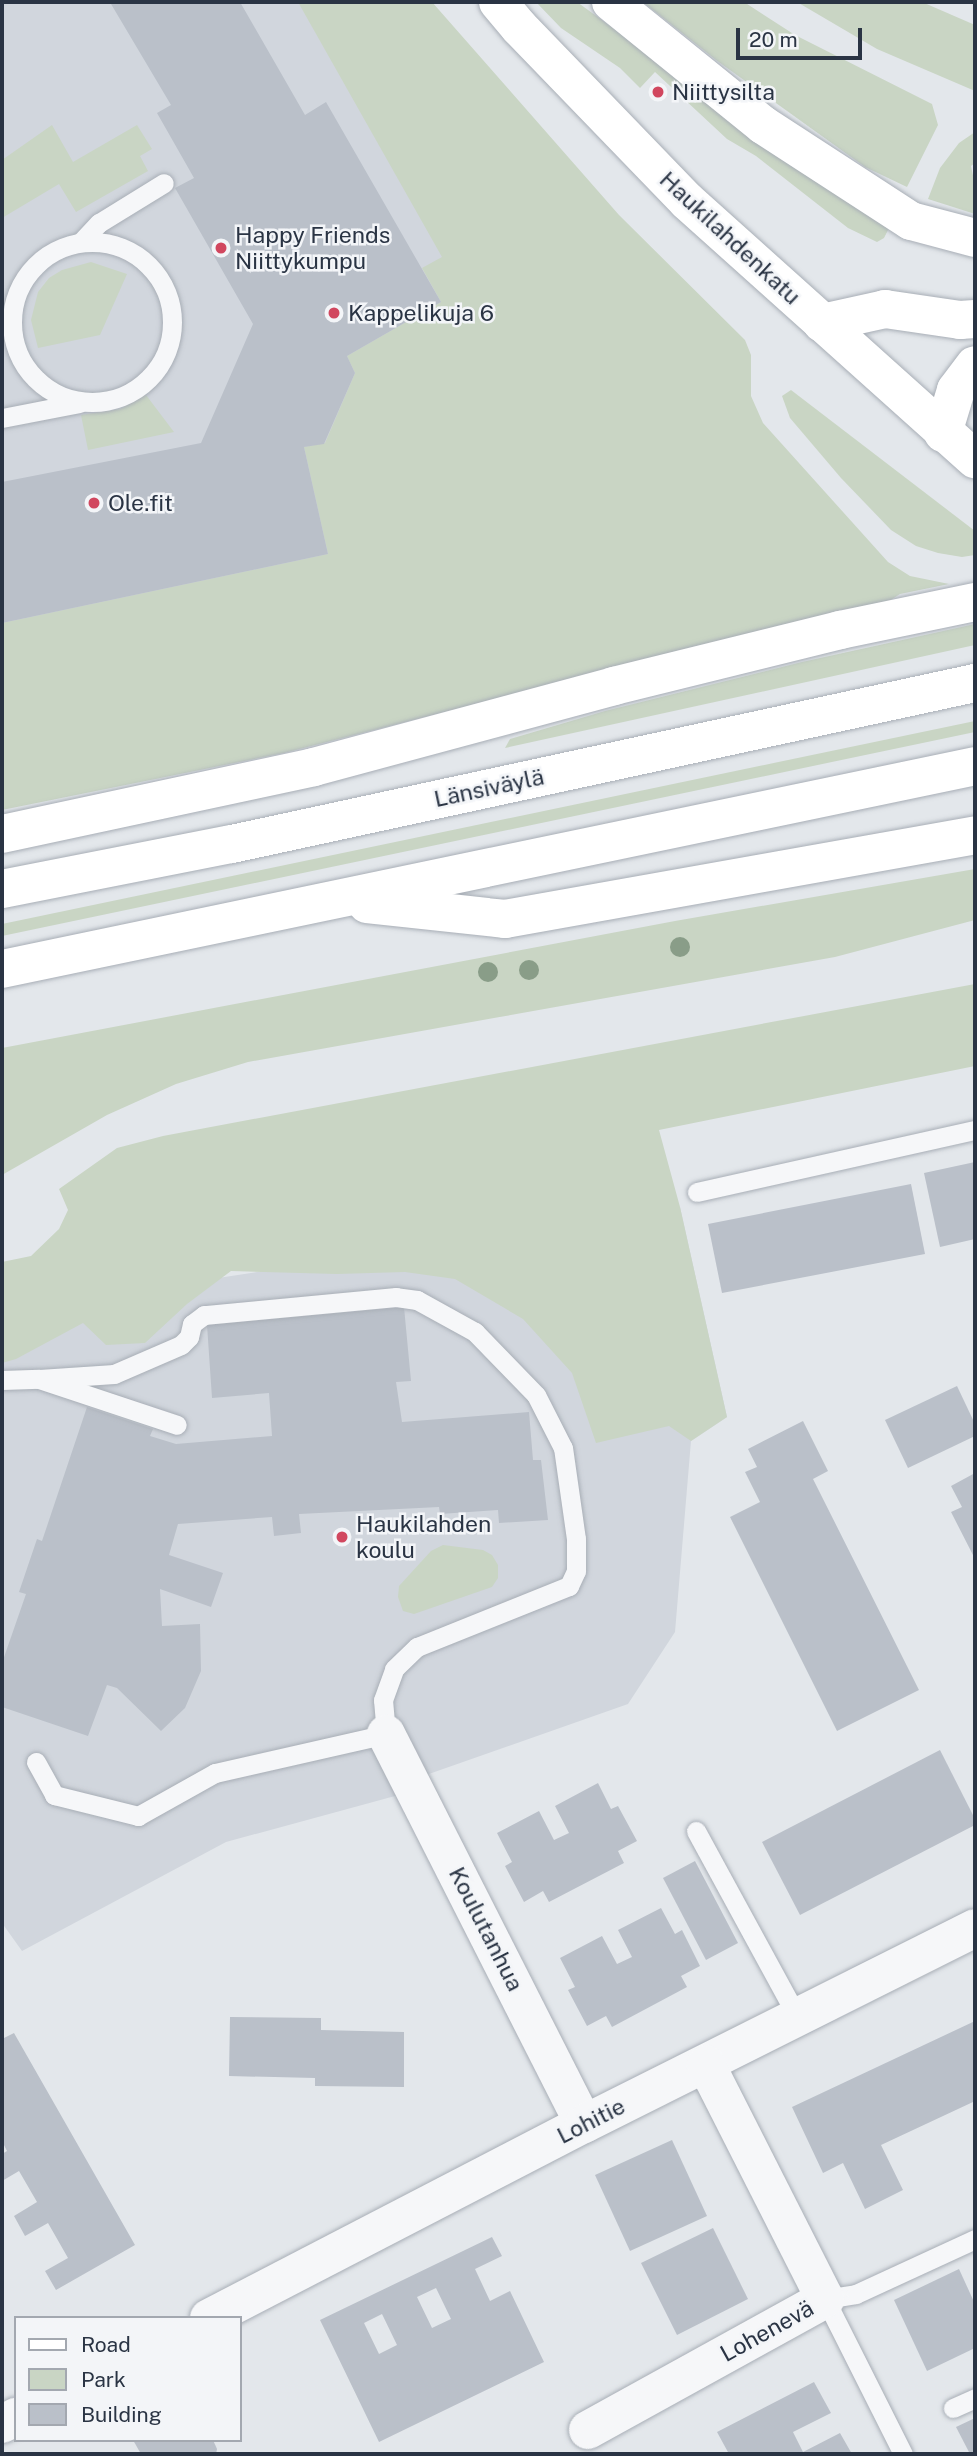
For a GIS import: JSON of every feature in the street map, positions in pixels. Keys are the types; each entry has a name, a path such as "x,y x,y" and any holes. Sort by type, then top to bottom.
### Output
{"main road":[{"name":"Haukilahdenkatu","path":"499,2 519,27 678,191 943,433 975,459"},
{"path":"611,2 762,125 911,221 975,238"},
{"path":"822,323 885,309 960,320 975,318"},
{"path":"943,433 956,390 975,365"},
{"path":"2,834 314,767 627,682 840,630 975,602"},
{"name":"Länsiväylä","path":"2,889 232,844 975,683"},
{"path":"2,969 975,766"},
{"path":"330,901 505,919 975,835"}],"street":[{"name":"Koulutanhua","path":"387,1734 584,2124"},
{"name":"Lohitie","path":"213,2316 584,2124 975,1928"},
{"name":"Lohenevä","path":"588,2430 825,2299 706,2064"}],"lane":[{"path":"81,242 99,223 164,183"},
{"path":"2,290 55,250 81,242 108,243 134,253 154,270 168,294 173,320 168,347 156,371 135,389 110,400 83,402 2,418"},
{"path":"34,266 19,287 12,312 13,337 22,361 37,381 58,395 83,402"},
{"path":"697,1192 975,1130"},
{"path":"2,1380 114,1374 181,1345 189,1337 192,1324 204,1315 396,1297 417,1300 475,1332 536,1395 563,1448 576,1539 576,1571 569,1586 417,1647 394,1669 383,1700 387,1734 215,1773 138,1816 54,1795 36,1762"},
{"path":"39,1379 177,1425"},
{"path":"696,1831 798,2018"},
{"path":"903,2454 825,2299 856,2294 975,2239"},
{"path":"953,2409 975,2398"}],"shaded area":[{"path":"2,2 327,2 773,466 2,661"},
{"name":"Haukilahden koulu","path":"680,1207 727,1417 691,1441 675,1632 628,1704 426,1775 395,1796 226,1842 22,1951 2,1923 2,1339 218,1278"}],"green space":[{"path":"298,2 432,2 619,215 745,340 751,355 751,396 763,423 888,562 910,576 949,584 900,594 886,603 823,615 284,753 2,810 2,623 328,554 304,447 325,443 355,373 347,356 441,302 422,268 442,257"},
{"path":"536,2 577,2 889,228 884,238 877,242 848,228 756,156 727,139 655,72 640,88 620,68 561,28"},
{"path":"643,2 744,2 795,35 932,104 938,125 907,187 865,167 716,60"},
{"path":"797,2 922,2 975,25 975,91 877,49"},
{"path":"52,125 73,162 137,125 152,149 140,156 148,171 76,212 59,184 2,218 2,160"},
{"path":"975,132 975,163 971,166 975,185 975,214 928,199 940,168 959,143"},
{"path":"91,262 127,274 100,335 38,348 31,320 38,292 49,278 62,270"},
{"path":"791,390 975,531 975,555 962,557 938,553 916,546 891,530 841,478 790,418 782,396"},
{"path":"146,395 174,432 88,450 81,415 120,409"},
{"path":"975,624 975,645 505,748 510,739 605,711 802,662"},
{"path":"975,721 975,732 2,936 2,924"},
{"path":"975,869 975,920 835,957 248,1062 176,1084 107,1115 2,1175 2,1048 675,921"},
{"path":"975,984 975,1066 659,1130 680,1207 727,1417 691,1441 669,1426 596,1443 572,1373 523,1319 455,1279 405,1272 337,1274 231,1271 187,1304 145,1343 106,1345 83,1323 16,1359 2,1363 2,1262 31,1256 59,1229 68,1210 59,1189 117,1148 163,1136"},
{"path":"443,1545 483,1550 492,1555 498,1565 498,1578 492,1587 414,1614 403,1611 398,1597 399,1586 431,1551"}],"building":[{"name":"Kappelikuja 6","path":"240,2 305,115 326,102 441,302 347,356 355,373 324,444 304,447 328,554 2,623 2,482 201,443 253,324 175,188 194,178 157,113 171,105 111,4"},
{"path":"975,1162 975,1239 940,1247 924,1173"},
{"path":"911,1184 925,1254 722,1293 708,1224"},
{"name":"Haukilahden koulu","path":"404,1307 411,1381 396,1382 402,1422 529,1412 533,1460 541,1460 548,1520 499,1523 498,1510 440,1514 439,1507 299,1514 301,1533 274,1536 272,1517 178,1524 169,1555 223,1573 211,1607 160,1589 162,1626 200,1624 201,1671 185,1708 161,1731 117,1688 107,1685 88,1736 2,1707 2,1663 26,1594 19,1592 37,1539 42,1541 87,1407 153,1429 150,1436 176,1444 272,1436 269,1393 212,1398 207,1325"},
{"path":"957,1386 975,1424 975,1436 908,1468 885,1420"},
{"path":"803,1421 828,1471 813,1479 919,1690 837,1731 730,1517 760,1502 745,1472 757,1467 748,1449"},
{"path":"975,1473 975,1559 951,1512 962,1507 951,1486"},
{"path":"940,1750 975,1819 975,1825 800,1915 762,1842"},
{"path":"598,1783 611,1809 618,1806 637,1841 618,1851 624,1863 549,1902 543,1891 524,1902 505,1866 512,1862 497,1833 539,1811 554,1840 569,1833 555,1806"},
{"path":"695,1861 738,1943 706,1960 663,1878"},
{"path":"661,1908 675,1934 682,1930 700,1966 681,1976 687,1987 612,2027 606,2016 587,2026 568,1990 575,1987 560,1958 602,1936 617,1964 632,1957 618,1930"},
{"path":"230,2017 321,2018 321,2030 404,2032 404,2087 315,2086 315,2078 229,2076"},
{"path":"975,2021 975,2106 973,2102 881,2145 903,2190 865,2209 843,2163 823,2173 792,2107"},
{"path":"14,2033 135,2245 56,2290 45,2271 68,2258 48,2223 25,2236 14,2216 37,2202 19,2171 2,2181 2,2154 7,2151 2,2141 2,2039"},
{"path":"672,2140 707,2216 630,2251 595,2175"},
{"path":"713,2228 748,2299 677,2335 641,2263"},
{"path":"492,2237 502,2256 475,2269 490,2301 510,2291 544,2362 379,2442 320,2320","holes":["436,2288 451,2319 432,2328 417,2297","382,2314 397,2345 379,2354 364,2323"]},
{"path":"959,2269 975,2304 975,2348 927,2371 894,2300"},
{"path":"814,2382 831,2413 793,2432 803,2452 840,2433 852,2454 729,2454 717,2432"},
{"path":"975,2418 975,2454 970,2454 956,2427"},
{"path":"134,2442 214,2442 217,2449 216,2454 141,2454"}],"place":[{"name":"Niittysilta","path":"658,92"},
{"name":"Happy Friends Niittykumpu","path":"221,248"},
{"name":"Kappelikuja 6","path":"334,313"},
{"name":"Ole.fit","path":"94,503"},
{"name":"Haukilahden koulu","path":"342,1537"}]}
